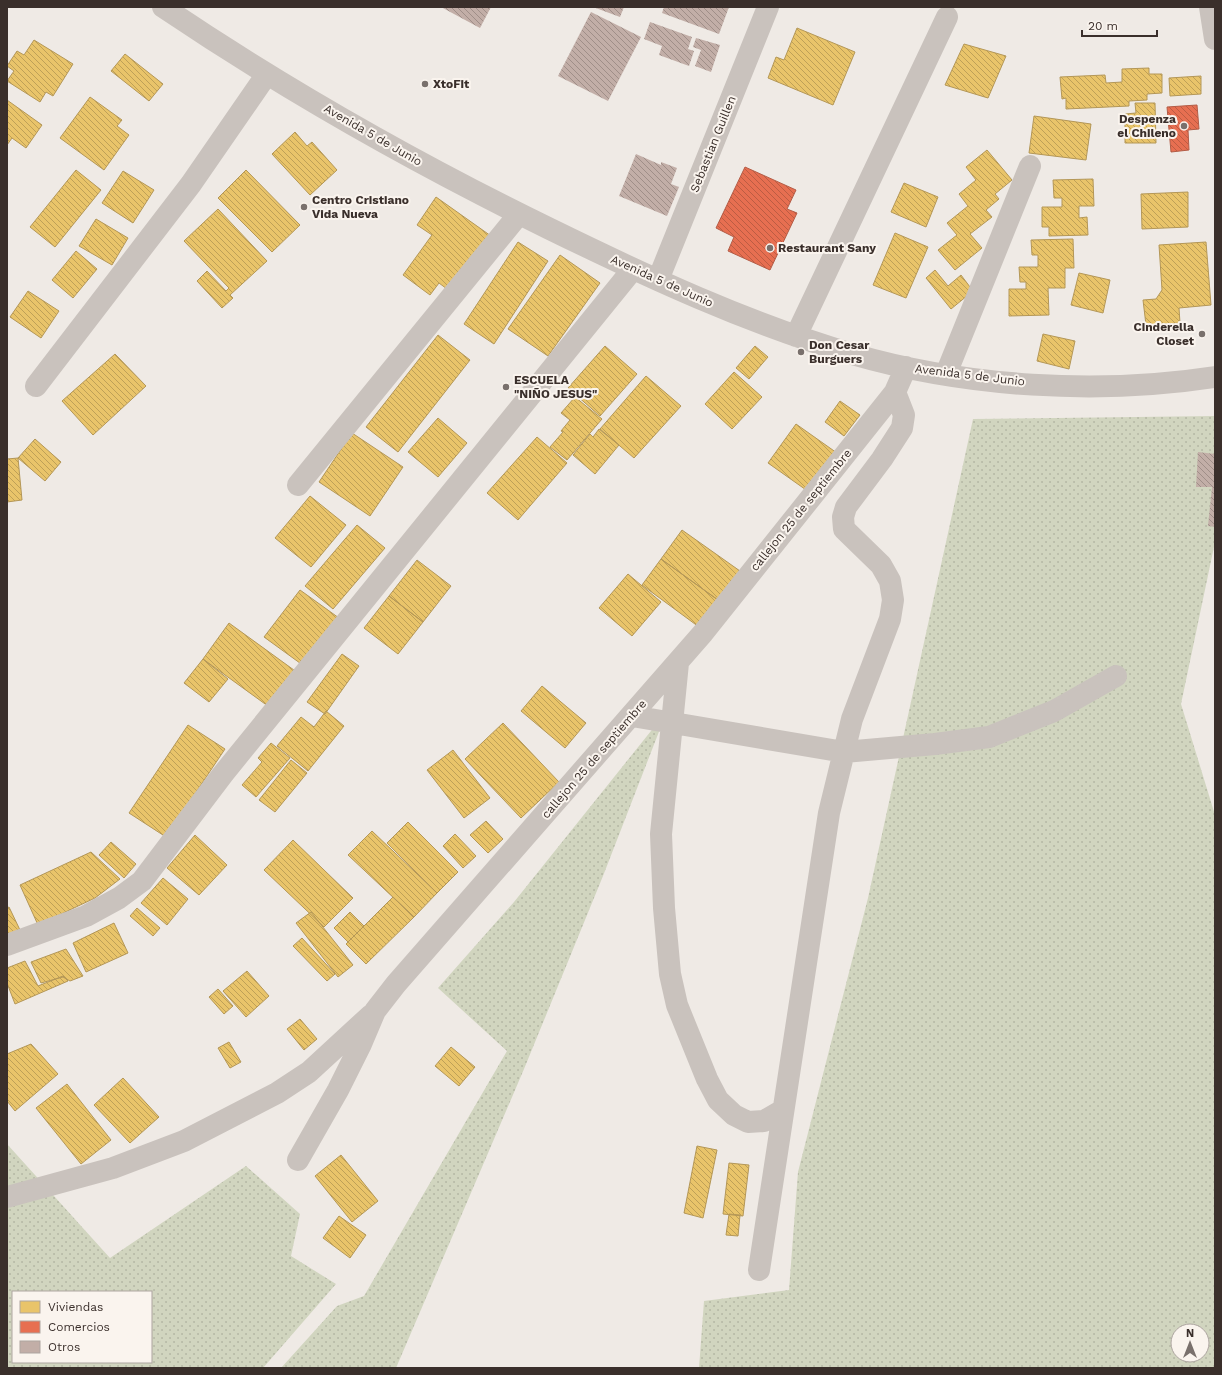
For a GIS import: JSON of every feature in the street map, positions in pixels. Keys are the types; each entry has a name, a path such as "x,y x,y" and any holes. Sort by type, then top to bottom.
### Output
{"street":[{"name":"Avenida 5 de Junio","path":"163,7 267,74 441,173 519,214 633,269 731,312 796,336 853,354 906,367 946,374 1012,382 1085,386 1124,386 1186,382 1215,377"},
{"name":"Sebastian Guillen","path":"658,280 768,7"},
{"path":"1210,7 1215,39"},
{"path":"796,336 947,17"},
{"path":"36,386 191,184 267,74"},
{"path":"946,374 1030,166"},
{"path":"298,485 519,214"},
{"path":"7,945 86,916 119,898 142,881 223,774 633,269"},
{"name":"callejon 25 de septiembre","path":"298,1160 338,1090 361,1044 375,1011 396,984 703,634 895,392 906,367"},
{"path":"759,1270 829,813 852,719 890,619 893,600 890,581 881,566 844,529 843,517 846,507 882,460 902,428 904,415 895,392"},
{"path":"678,663 660,834 664,908 670,974 677,1005 707,1079 718,1100 734,1115 748,1122 764,1121 783,1110"},
{"path":"632,716 844,752 935,744 989,737 1054,712 1116,676"},
{"path":"7,1197 113,1168 184,1141 278,1093 309,1072 375,1011"}],"green space":[{"path":"1215,416 1215,542 1181,704 1215,815 1215,1368 699,1368 704,1301 789,1290 798,1172 868,898 973,419"},
{"path":"667,711 603,876 524,1069 396,1368 281,1368 337,1306 364,1296 507,1051 438,988 514,902"},
{"path":"7,1144 110,1258 246,1166 300,1214 291,1256 336,1284 263,1368 7,1368"}],"building: Viviendas":[{"path":"797,28 855,52 833,105 768,78 776,57 784,60"},
{"path":"34,40 73,64 53,96 46,92 40,102 7,81 14,71 7,66 17,51 24,55"},
{"path":"964,44 1006,56 988,98 945,85"},
{"path":"125,54 163,84 149,101 111,71"},
{"path":"1149,68 1149,74 1162,74 1162,93 1147,94 1147,100 1129,101 1129,106 1066,109 1066,98 1062,99 1060,77 1105,75 1106,83 1122,82 1122,69"},
{"path":"1201,76 1201,94 1170,96 1169,78"},
{"path":"90,97 122,120 117,126 129,135 104,170 60,138"},
{"path":"7,100 42,125 26,148 12,138 7,145"},
{"path":"1135,103 1155,103 1156,143 1125,143 1125,114 1136,113"},
{"path":"1034,116 1091,124 1086,160 1029,153"},
{"path":"295,132 307,146 312,142 337,170 310,195 272,154"},
{"path":"987,150 1012,180 995,194 999,199 986,210 992,217 970,234 982,248 955,270 938,250 957,235 947,223 968,206 959,194 976,180 966,167"},
{"path":"76,170 101,190 55,247 30,227"},
{"path":"246,170 300,225 272,252 218,198"},
{"path":"123,171 154,190 133,223 102,203"},
{"path":"1093,179 1094,206 1079,206 1079,218 1087,217 1088,235 1049,236 1049,227 1042,227 1042,207 1062,207 1062,198 1054,198 1053,180"},
{"path":"904,183 938,197 926,227 891,212"},
{"path":"1188,192 1188,227 1142,229 1141,194"},
{"path":"436,197 491,236 451,292 439,283 430,295 403,275 432,235 417,225"},
{"path":"218,209 267,261 230,295 233,298 222,308 197,281 207,271 226,291 229,288 184,241"},
{"path":"96,219 128,238 112,265 79,246"},
{"path":"895,233 928,247 906,298 873,285"},
{"path":"1073,239 1074,268 1065,268 1065,288 1048,288 1049,315 1009,316 1009,289 1026,289 1026,282 1020,282 1019,267 1038,267 1038,255 1032,255 1031,240"},
{"path":"518,242 548,261 494,344 464,324"},
{"path":"1206,242 1211,305 1179,308 1180,323 1146,325 1143,300 1156,299 1162,290 1159,245"},
{"path":"76,251 97,269 73,298 52,280"},
{"path":"560,255 600,283 548,356 508,329"},
{"path":"935,270 948,286 961,275 973,291 951,309 926,278"},
{"path":"1079,273 1110,280 1103,313 1071,305"},
{"path":"28,291 59,311 41,338 10,317"},
{"path":"1043,334 1075,341 1069,369 1037,361"},
{"path":"438,335 470,360 398,452 366,427"},
{"path":"605,346 637,374 600,416 568,388"},
{"path":"755,346 768,357 749,379 736,368"},
{"path":"115,354 146,386 93,435 62,401"},
{"path":"734,372 762,397 732,429 705,404"},
{"path":"646,376 681,406 634,458 600,429"},
{"path":"575,397 602,419 567,460 550,447 563,432 561,431 570,420 561,413"},
{"path":"840,401 860,415 844,436 825,422"},
{"path":"438,418 467,443 438,477 408,452"},
{"path":"796,424 837,453 809,492 768,463"},
{"path":"599,429 619,445 595,474 573,455 590,434 593,437"},
{"path":"352,433 403,467 370,516 319,482"},
{"path":"537,437 567,463 518,520 487,493"},
{"path":"35,439 61,462 45,481 18,458"},
{"path":"18,458 22,500 7,502 7,459"},
{"path":"310,496 346,525 311,567 275,538"},
{"path":"357,525 385,548 333,609 305,586"},
{"path":"682,530 740,571 718,600 661,559"},
{"path":"661,559 718,600 699,627 642,585"},
{"path":"417,560 451,586 423,622 389,596"},
{"path":"628,574 661,602 632,636 599,608"},
{"path":"300,590 339,618 304,666 264,637"},
{"path":"389,596 423,622 398,654 364,628"},
{"path":"229,623 298,673 272,709 203,659"},
{"path":"342,654 359,666 325,714 307,702"},
{"path":"203,659 228,679 209,702 184,683"},
{"path":"542,686 586,723 565,748 521,711"},
{"path":"326,711 344,726 308,771 277,746 301,717 314,727"},
{"path":"503,723 559,782 521,818 465,759"},
{"path":"188,725 225,749 166,837 129,813"},
{"path":"271,743 290,758 256,797 242,785 262,762 258,758"},
{"path":"453,750 490,798 464,818 427,770"},
{"path":"291,760 307,773 275,812 259,800"},
{"path":"486,821 503,839 488,853 470,835"},
{"path":"408,822 458,872 437,893 387,843"},
{"path":"372,831 437,893 414,917 348,855"},
{"path":"455,834 476,856 463,868 443,846"},
{"path":"195,835 227,865 199,895 167,868"},
{"path":"293,840 353,898 324,927 264,870"},
{"path":"111,842 136,864 124,878 99,855"},
{"path":"91,852 120,879 95,898 38,925 20,885"},
{"path":"163,878 188,899 167,925 141,903"},
{"path":"393,897 414,917 366,964 346,944"},
{"path":"9,907 20,930 7,936 7,908"},
{"path":"137,908 160,928 153,936 130,916"},
{"path":"311,912 353,965 338,977 296,923"},
{"path":"350,912 364,926 348,942 334,928"},
{"path":"114,923 128,953 86,972 73,943"},
{"path":"302,938 335,974 327,981 293,946"},
{"path":"66,949 83,976 70,981 63,977 41,983 31,962"},
{"path":"25,961 38,986 63,976 68,981 15,1004 7,983 7,968"},
{"path":"247,971 269,996 246,1017 223,991"},
{"path":"218,989 233,1006 224,1014 209,997"},
{"path":"300,1019 317,1039 304,1050 287,1029"},
{"path":"229,1042 241,1062 230,1068 218,1048"},
{"path":"31,1044 58,1074 15,1111 7,1101 7,1054"},
{"path":"451,1047 475,1067 459,1086 435,1066"},
{"path":"123,1078 159,1117 130,1143 94,1105"},
{"path":"67,1084 111,1140 81,1164 36,1108"},
{"path":"697,1146 717,1150 703,1218 684,1213"},
{"path":"341,1155 378,1201 352,1222 315,1176"},
{"path":"729,1163 749,1165 743,1216 723,1214"},
{"path":"729,1214 740,1215 738,1236 726,1235"},
{"path":"339,1216 366,1235 350,1258 323,1238"}],"building: Comercios":[{"name":"Despenza el Chileno","path":"1197,105 1199,129 1188,130 1189,150 1171,152 1167,107"},
{"path":"745,167 796,190 787,209 797,213 770,270 728,251 734,237 716,228"}],"building: Otros":[{"path":"441,7 491,7 480,28"},
{"path":"593,7 624,7 620,17"},
{"path":"664,7 729,7 719,34 662,13"},
{"path":"591,12 641,37 608,101 558,76"},
{"path":"650,22 692,37 688,49 694,51 689,66 659,55 662,46 644,39"},
{"path":"696,38 720,45 711,72 695,66 701,50 693,47"},
{"path":"636,154 661,165 661,162 677,168 671,184 679,187 667,216 619,196"},
{"path":"1198,452 1215,454 1215,527 1208,526 1212,487 1196,487"}],"place":[{"name":"XtoFit","path":"425,84"},
{"name":"Despenza el Chileno","path":"1184,126"},
{"name":"Centro Cristiano Vida Nueva","path":"304,207"},
{"name":"Restaurant Sany","path":"770,248"},
{"name":"Cinderella Closet","path":"1202,334"},
{"name":"Don Cesar Burguers","path":"801,352"},
{"name":"ESCUELA \"NIÑO JESUS\"","path":"506,387"}]}
